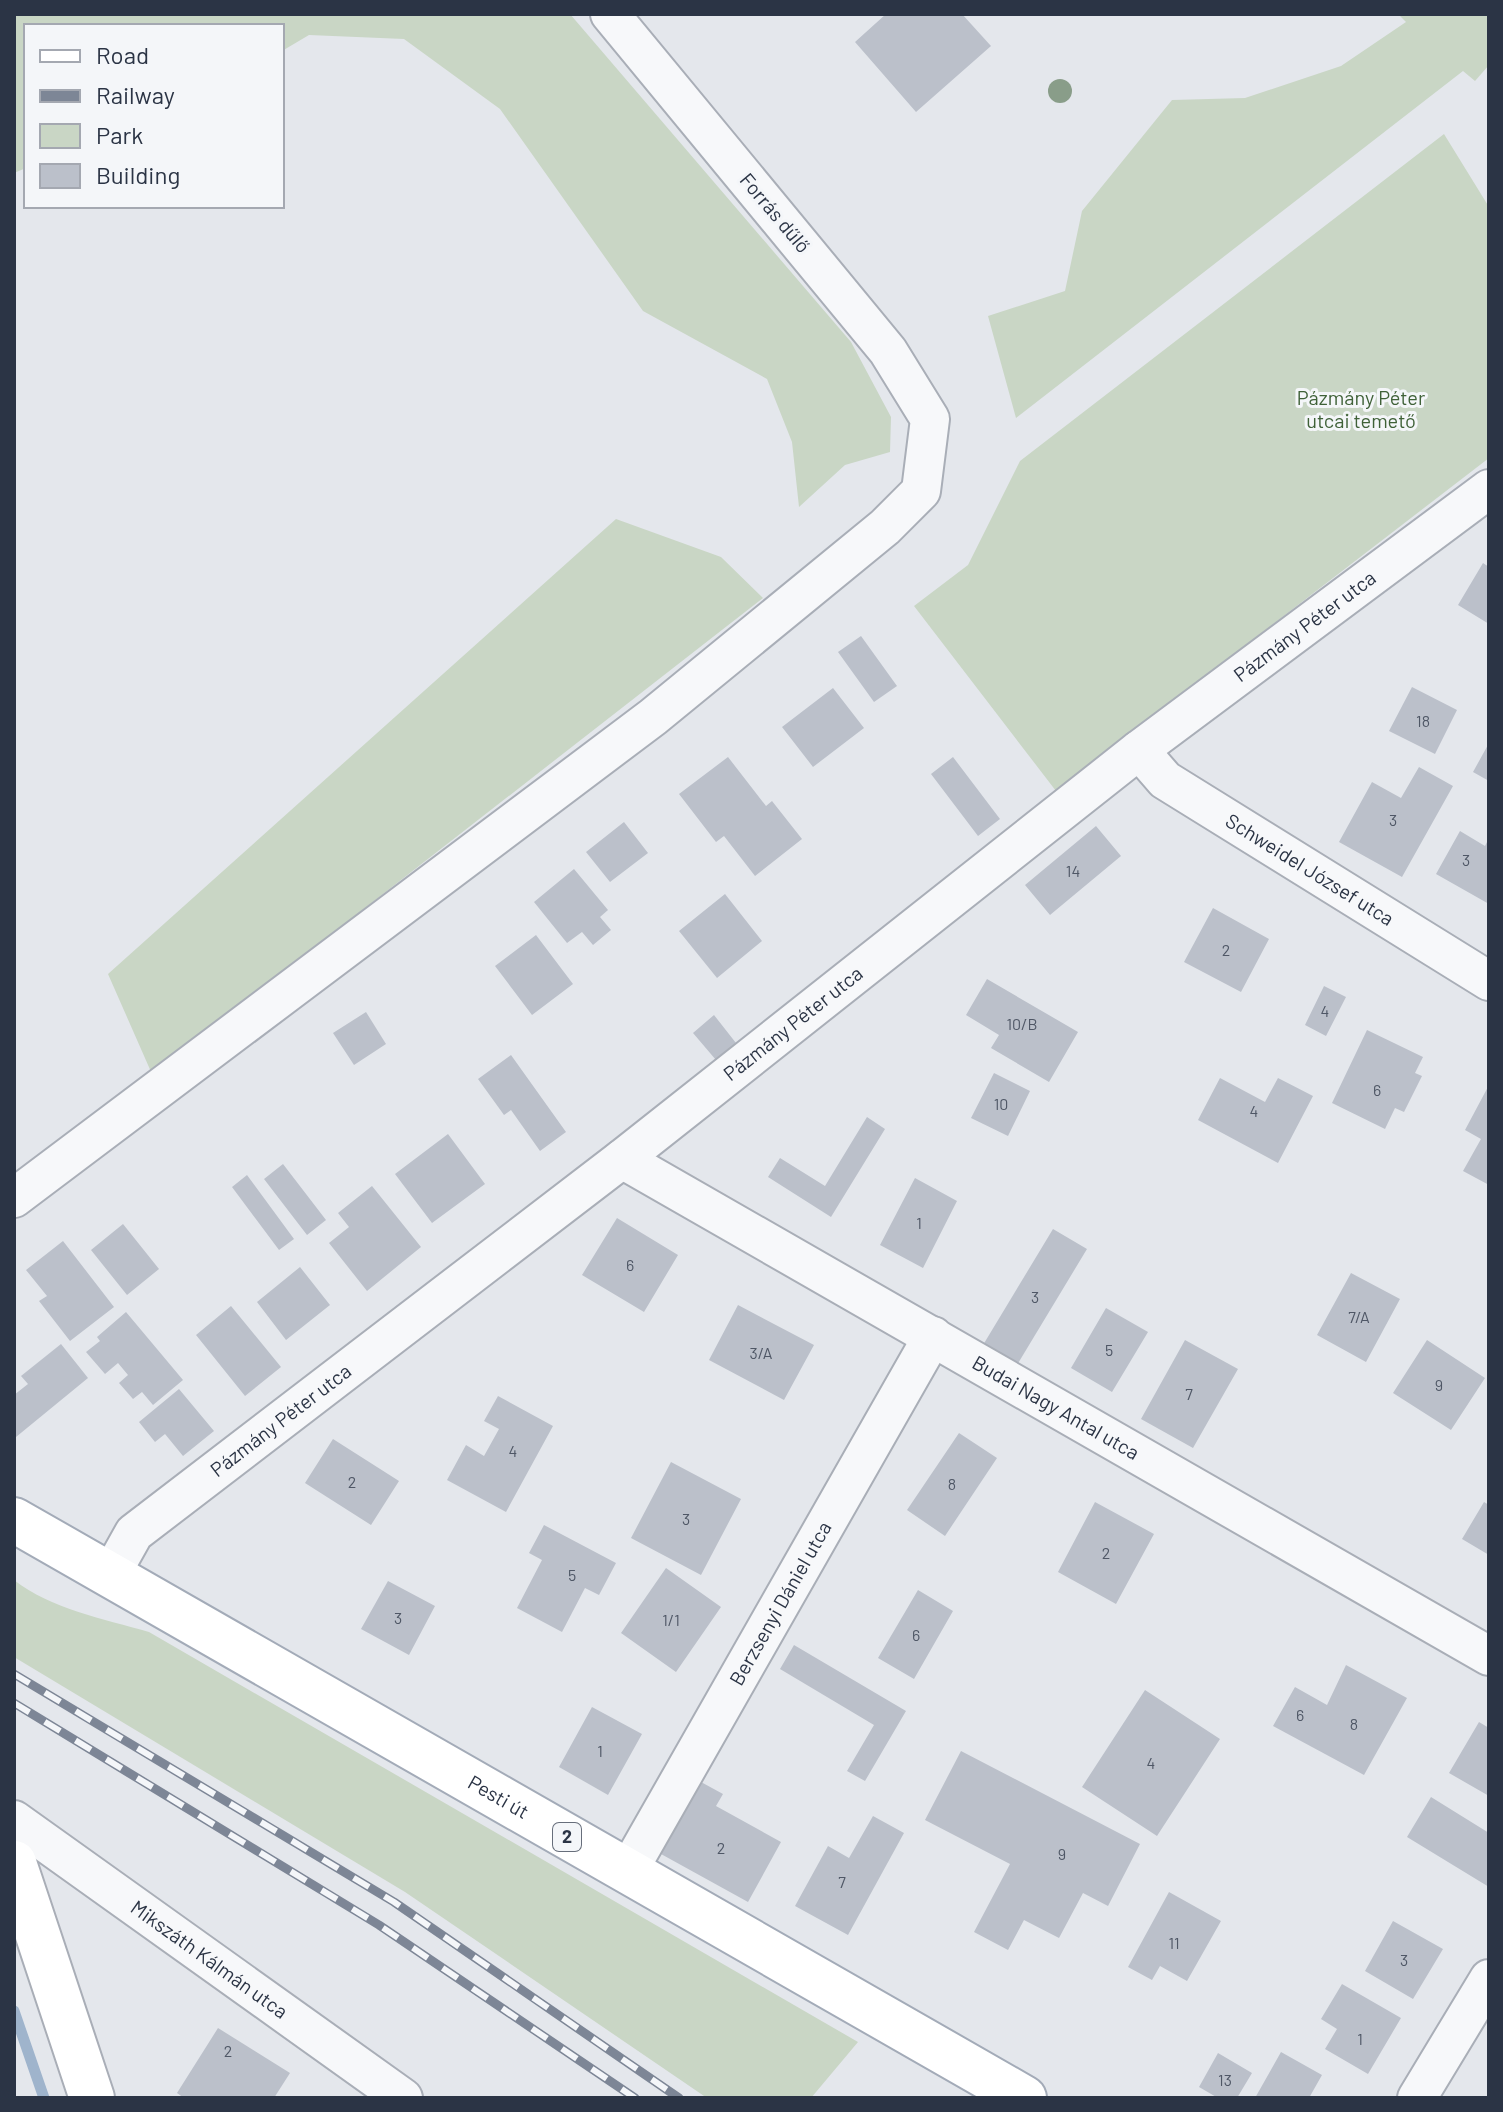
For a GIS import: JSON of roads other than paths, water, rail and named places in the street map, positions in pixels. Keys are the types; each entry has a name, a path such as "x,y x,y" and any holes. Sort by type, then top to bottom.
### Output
{"main road":[{"name":"Pesti út","path":"14,1520 1024,2098"},
{"path":"14,1863 92,2098"}],"street":[{"name":"Forrás dűlő","path":"14,1198 653,717 885,527 921,491 930,419 888,351 610,14"},
{"name":"Pázmány Péter utca","path":"111,1574 134,1533 622,1159 1139,750 1489,489"},
{"name":"Schweidel József utca","path":"1139,750 1165,780 1489,981"},
{"name":"Budai Nagy Antal utca","path":"622,1159 1489,1656"},
{"name":"Berzsenyi Dániel utca","path":"628,1871 933,1336"},
{"name":"Mikszáth Kálmán utca","path":"14,1820 403,2098"},
{"path":"1417,2098 1489,1979"}],"waterway":[{"path":"14,2011 44,2098"}],"railway":[{"path":"14,1674 394,1902 679,2098"},
{"path":"14,1703 379,1925 635,2098"}],"park label":[{"name":"Pázmány Péter utcai temető","path":"1361,410"}]}
